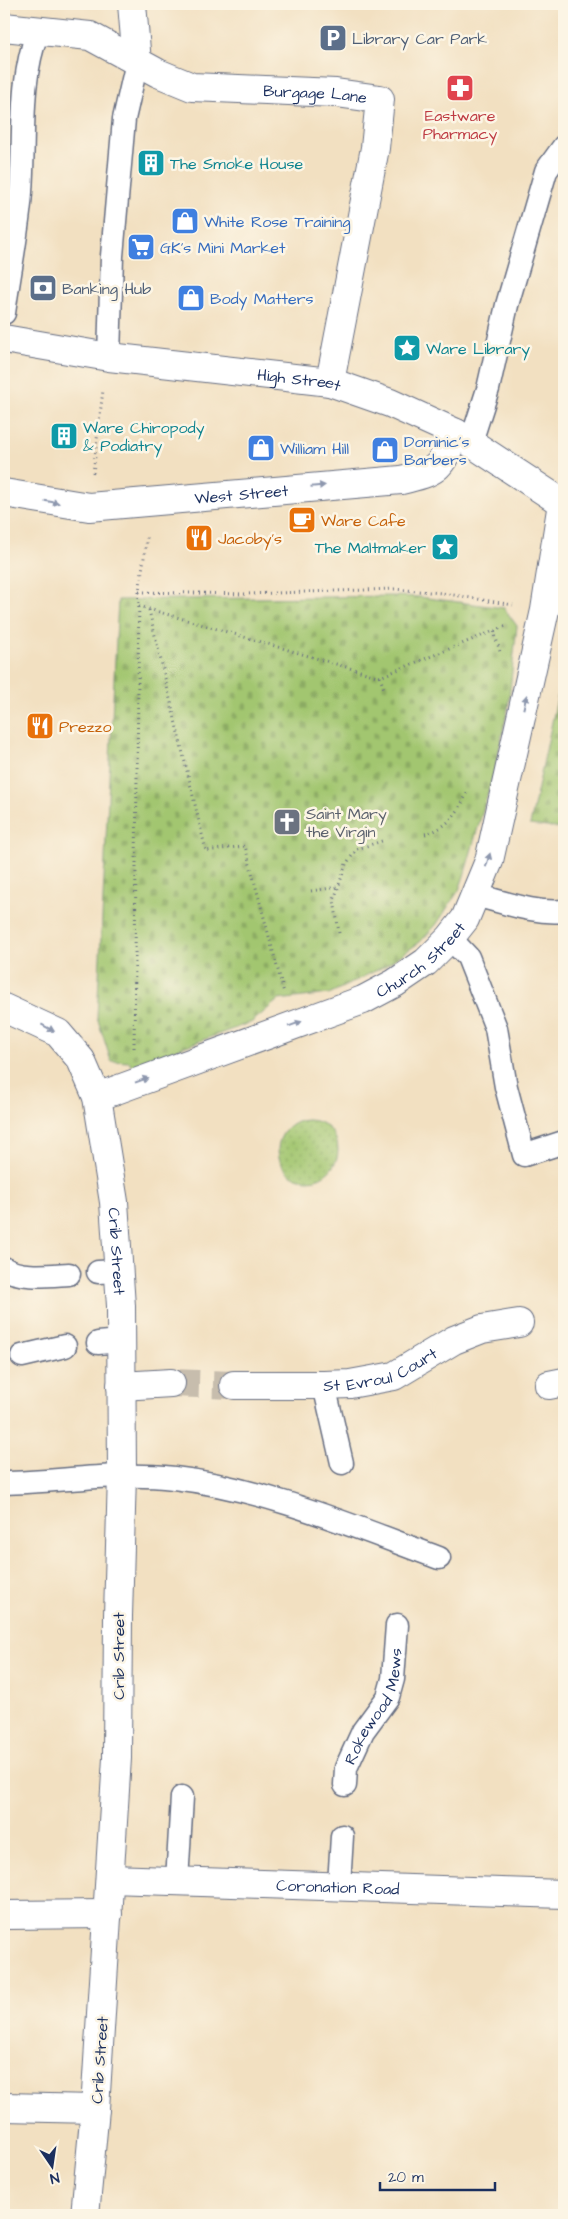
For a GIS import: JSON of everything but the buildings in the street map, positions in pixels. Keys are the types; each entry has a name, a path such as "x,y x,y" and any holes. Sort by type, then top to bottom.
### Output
{"street":[{"path":"132,4 137,62"},
{"name":"Burgage Lane","path":"4,27 90,36 137,62 192,87 336,93 380,99 375,148 330,382"},
{"name":"High Street","path":"4,338 109,357 330,382 390,402 464,437 563,503"},
{"name":"West Street","path":"4,493 89,507 401,480 428,474 441,465 464,437"},
{"name":"Church Street","path":"97,1097 363,1000 395,983 426,962 450,938 465,919 489,861 546,610 563,503"},
{"path":"4,1008 58,1033 81,1060 97,1097"},
{"name":"Crib Street","path":"85,2215 95,2109 117,1758 118,1616 122,1475 121,1386 110,1342 108,1271 114,1202 97,1097"},
{"name":"St Evroul Court","path":"234,1385 350,1384 394,1376 454,1340 482,1329 519,1323"},
{"path":"121,1386 171,1383"},
{"name":"Coronation Road","path":"110,1879 564,1894"},
{"path":"4,1915 108,1914"},
{"path":"4,2107 95,2109"}],"lane":[{"path":"4,314 20,204 26,79 30,51 38,30"},
{"path":"109,357 112,256 124,120 137,62"},
{"path":"464,437 488,389 507,305 546,171 564,146"},
{"path":"475,895 551,913 564,911"},
{"path":"450,938 468,957 496,1028 506,1087 524,1155 564,1142"},
{"path":"4,1268 10,1272 18,1273 69,1274"},
{"path":"22,1356 65,1346"},
{"path":"324,1385 342,1463"},
{"path":"4,1483 122,1475 174,1478 228,1487 331,1518 439,1558"},
{"name":"Rokewood Mews","path":"345,1785 346,1768 363,1731 388,1697 393,1679 397,1624"},
{"path":"176,1881 182,1797"},
{"path":"339,1886 342,1836"}],"path":[{"path":"89,507 109,357"},
{"path":"133,1083 139,606 151,502"},
{"path":"140,592 246,594 394,590 442,593 546,610"},
{"path":"139,606 380,677 546,610"},
{"path":"149,610 206,851 245,846 292,1026"},
{"path":"380,677 384,689"},
{"path":"340,933 334,900 346,864 357,849 382,841"},
{"path":"311,891 338,887"}],"green space":[{"path":"420,597 504,608 517,626 508,708 495,768 459,890 436,925 420,942 385,966 329,994 278,1000 252,1022 131,1066 130,1062 111,1061 97,1017 118,600"},
{"path":"564,666 564,829 530,825"},
{"path":"308,1120 320,1122 333,1133 338,1150 336,1162 325,1175 308,1180 296,1178 283,1167 278,1150 280,1138 291,1125"}],"tunnel":[{"path":"171,1383 234,1385"}],"place":[{"name":"Library Car Park","path":"333,38"},
{"name":"Eastware Pharmacy","path":"460,88"},
{"name":"The Smoke House","path":"151,163"},
{"name":"White Rose Training","path":"185,221"},
{"name":"GK's Mini Market","path":"141,247"},
{"name":"Banking Hub","path":"43,288"},
{"name":"Body Matters","path":"191,298"},
{"name":"Ware Library","path":"407,348"},
{"name":"Ware Chiropody & Podiatry","path":"64,436"},
{"name":"William Hill","path":"261,448"},
{"name":"Dominic's Barbers","path":"385,450"},
{"name":"Ware Cafe","path":"302,520"},
{"name":"Jacoby's","path":"199,538"},
{"name":"The Maltmaker","path":"445,547"},
{"name":"Prezzo","path":"40,726"},
{"name":"Saint Mary the Virgin","path":"287,822"}]}
